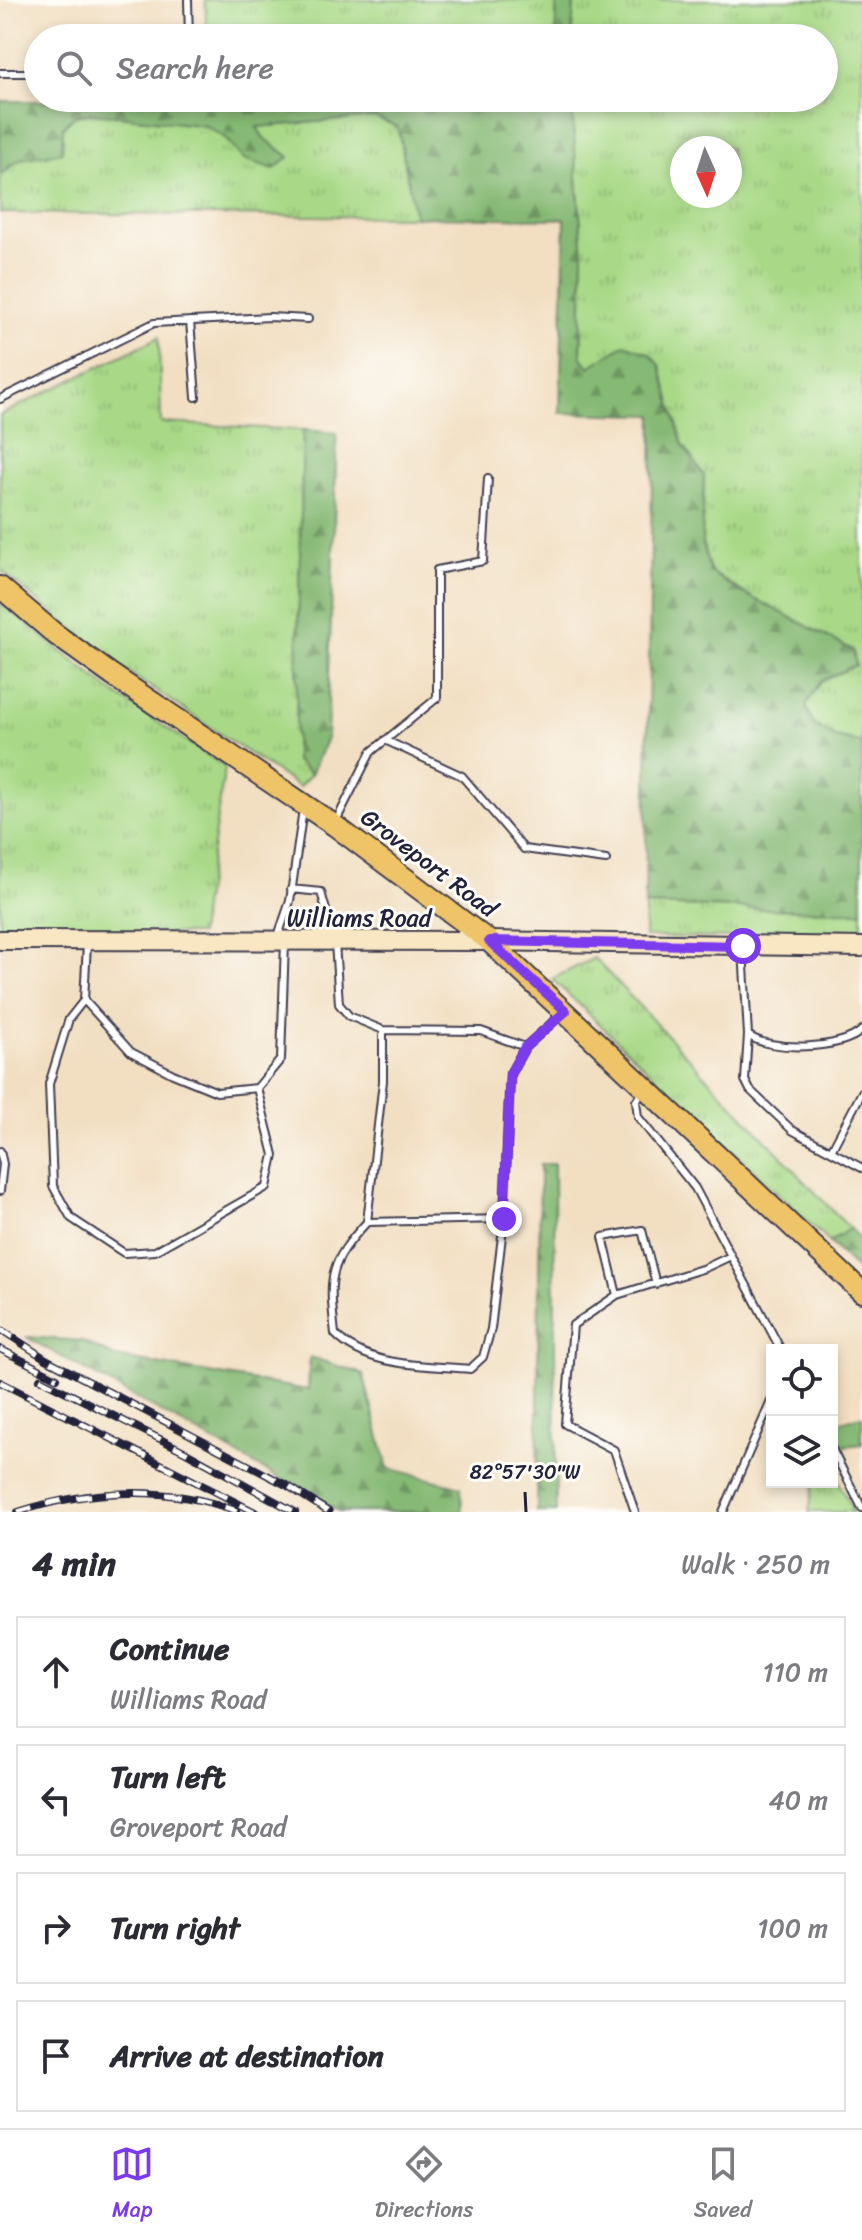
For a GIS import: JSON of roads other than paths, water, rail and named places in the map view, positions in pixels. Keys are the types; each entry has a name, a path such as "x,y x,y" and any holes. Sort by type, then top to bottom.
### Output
{"main road":[{"name":"Groveport Road","path":"0,587 55,634 334,825 489,941 647,1086 862,1292"},
{"name":"Williams Road","path":"0,940 489,941 862,947"}],"lane":[{"path":"188,0 189,24"},
{"path":"0,73 24,73"},
{"path":"0,399 154,323 308,319"},
{"path":"190,321 196,397"},
{"path":"334,825 371,752 437,698 437,570 483,561 488,478"},
{"path":"385,740 462,776 524,849 606,860"},
{"path":"84,1000 131,1052 173,1074 217,1092 257,1088 281,1059 281,942 303,804"},
{"path":"291,889 321,892 335,942 339,1004 349,1016 383,1030 481,1031 525,1047"},
{"path":"87,940 84,1000 69,1019 49,1084 53,1186 71,1218 124,1253 155,1251 267,1187 274,1155 257,1088"},
{"path":"743,946 748,1035 745,1080 750,1090 792,1130 862,1168"},
{"path":"383,1030 383,1081 367,1222 342,1249 333,1270 335,1334 346,1345 385,1361 470,1369 483,1357 491,1329 504,1219 510,1074 525,1047 566,1011"},
{"path":"748,1035 758,1043 768,1045 822,1045 848,1039 862,1030"},
{"path":"647,1086 636,1101 638,1117 695,1188 778,1344"},
{"path":"831,1151 862,1092"},
{"path":"0,1151 3,1164 0,1191"},
{"path":"367,1222 504,1219"},
{"path":"617,1295 603,1237 642,1230 656,1284"},
{"path":"635,1512 614,1450 565,1424 573,1325 617,1295 731,1256"},
{"path":"723,1512 766,1413"},
{"path":"838,1461 860,1505"}],"railway":[{"path":"0,1329 46,1359 288,1486 329,1512"},
{"path":"0,1349 57,1378"},
{"path":"40,1379 186,1452 295,1512"},
{"path":"0,1382 255,1512"},
{"path":"18,1512 72,1498 128,1493 183,1497 237,1511"}]}
